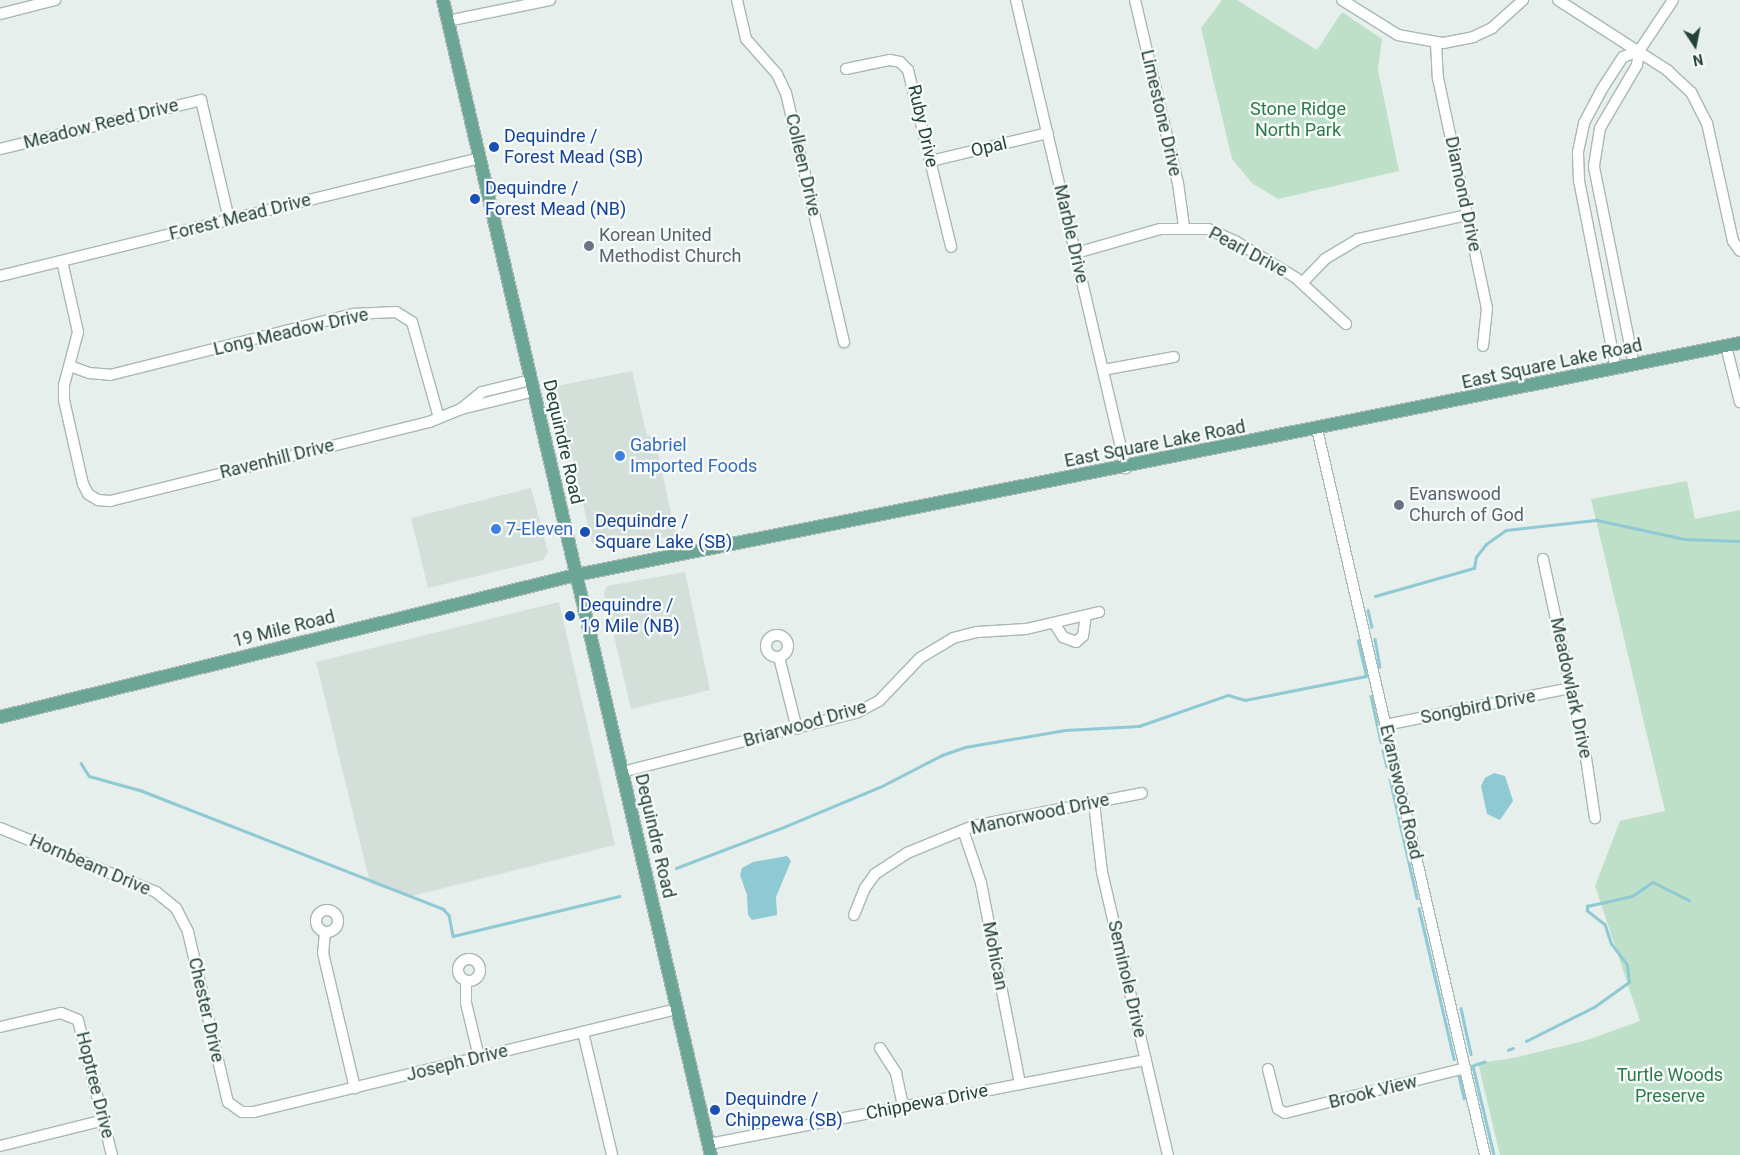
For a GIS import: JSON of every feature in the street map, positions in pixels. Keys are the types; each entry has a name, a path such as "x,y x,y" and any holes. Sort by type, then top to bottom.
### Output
{"main road":[{"name":"Dequindre Road","path":"443,0 710,1150"},
{"name":"East Square Lake Road","path":"576,575 1126,468 1740,343"},
{"name":"19 Mile Road","path":"0,717 576,575"}],"street":[{"path":"0,14 55,0"},
{"path":"447,21 537,1 550,0"},
{"name":"Colleen Drive","path":"737,0 746,39 777,74 786,93 844,342"},
{"name":"Marble Drive","path":"1016,0 1126,468"},
{"name":"Limestone Drive","path":"1135,0 1178,184 1184,226"},
{"path":"1342,0 1398,35 1436,43 1461,40 1482,33 1501,22 1523,0"},
{"path":"1558,0 1639,51 1686,85 1703,111 1733,241 1739,251"},
{"path":"1634,365 1596,182 1595,153 1600,128 1637,65 1639,51 1673,0"},
{"name":"Diamond Drive","path":"1436,43 1438,78 1487,308 1483,346"},
{"path":"1616,369 1579,181 1578,152 1584,123 1602,89 1623,57 1639,51"},
{"name":"Ruby Drive","path":"846,69 890,60 904,65 911,77 951,247"},
{"name":"Meadow Reed Drive","path":"0,149 201,100 230,219"},
{"name":"Opal","path":"931,161 1048,133"},
{"path":"1578,152 1595,153"},
{"name":"Forest Mead Drive","path":"0,276 479,158"},
{"path":"1303,282 1325,259 1358,239 1467,215"},
{"name":"Pearl Drive","path":"1076,254 1155,230 1184,226 1223,235 1303,282 1346,324"},
{"path":"1594,255 1610,251"},
{"path":"62,261 78,332 70,366"},
{"name":"Long Meadow Drive","path":"70,366 89,373 110,375 352,314 396,312 412,322 439,418"},
{"path":"1726,346 1740,402"},
{"path":"1103,370 1174,357"},
{"name":"Ravenhill Drive","path":"70,366 64,385 65,406 83,484 93,498 110,501 439,418 460,409 482,392 532,385"},
{"name":"Evanswood Road","path":"1317,429 1485,1155"},
{"name":"Meadowlark Drive","path":"1544,559 1571,688 1595,818"},
{"name":"Briarwood Drive","path":"622,772 797,728 869,707 888,694 930,650 953,638 1054,623 1100,612"},
{"path":"1054,623 1063,637 1076,642 1082,636 1086,615"},
{"path":"779,656 797,728"},
{"name":"Songbird Drive","path":"1385,725 1571,688"},
{"name":"Manorwood Drive","path":"854,915 864,888 883,867 907,853 963,830 1142,793"},
{"name":"Seminole Drive","path":"1094,802 1102,872 1168,1155"},
{"name":"Hornbeam Drive","path":"0,828 156,892 176,908"},
{"name":"Mohican","path":"963,830 981,883 1020,1084"},
{"name":"Chester Drive","path":"176,908 188,932 227,1097 236,1110"},
{"path":"325,932 324,953 355,1088"},
{"path":"466,981 466,1003 478,1057"},
{"name":"Joseph Drive","path":"236,1110 254,1112 677,1009"},
{"name":"Hoptree Drive","path":"0,1027 54,1014 73,1017 83,1031 112,1155"},
{"path":"583,1032 612,1155"},
{"path":"880,1048 896,1073 903,1106"},
{"name":"Chippewa Drive","path":"710,1150 903,1106 1146,1060"},
{"name":"Brook View","path":"1268,1069 1278,1109 1282,1113 1465,1068"},
{"path":"0,1146 104,1120"}],"shaded area":[{"path":"632,371 647,436 654,435 676,536 599,546 592,543 556,386"},
{"path":"531,488 548,552 543,560 428,588 411,518"},
{"path":"685,572 710,690 631,709 604,593 607,586"},
{"path":"559,602 615,845 408,897 370,883 316,662"}],"green space":[{"name":"Stone Ridge North Park","path":"1222,0 1237,0 1317,50 1342,12 1382,39 1378,70 1399,171 1278,199 1252,183 1232,159 1201,28"},
{"name":"Turtle Woods Preserve","path":"1687,481 1695,519 1740,510 1740,1155 1500,1155 1478,1063 1514,1058 1587,1040 1640,1021 1595,886 1620,821 1665,811 1591,499"}],"water":[{"path":"1494,773 1505,776 1513,801 1500,820 1487,814 1481,786 1485,778"},
{"path":"787,856 791,861 776,897 777,915 752,920 748,915 747,895 740,875 742,868 753,862"}],"waterway":[{"path":"1375,596 1474,568 1476,557 1486,544 1506,530 1597,520 1684,539 1740,541"},
{"path":"1368,610 1372,627"},
{"path":"1375,639 1380,667"},
{"path":"676,868 784,827 882,786 942,755 965,747 1065,730 1139,726 1228,695 1245,700 1366,676 1358,641"},
{"path":"1371,696 1381,742"},
{"path":"1383,750 1387,767"},
{"path":"81,763 89,776 140,790 443,909 449,915 453,936 619,896"},
{"path":"1390,779 1417,898"},
{"path":"1526,1041 1594,1007 1629,982 1627,965 1611,944 1605,925 1587,911 1587,906 1632,896 1653,882 1689,900"},
{"path":"1419,908 1454,1059"},
{"path":"1461,1008 1471,1054"},
{"path":"1508,1050 1513,1048"},
{"path":"1485,1062 1473,1066 1494,1155"},
{"path":"1459,1076 1464,1098"}],"place":[{"name":"Dequindre / Forest Mead (SB)","path":"494,147"},
{"name":"Dequindre / Forest Mead (NB)","path":"475,199"},
{"name":"Korean United Methodist Church","path":"589,246"},
{"name":"Gabriel Imported Foods","path":"620,456"},
{"name":"Evanswood Church of God","path":"1399,505"},
{"name":"7-Eleven","path":"496,529"},
{"name":"Dequindre / Square Lake (SB)","path":"585,532"},
{"name":"Dequindre / 19 Mile (NB)","path":"570,616"},
{"name":"Dequindre / Chippewa (SB)","path":"715,1110"}]}
